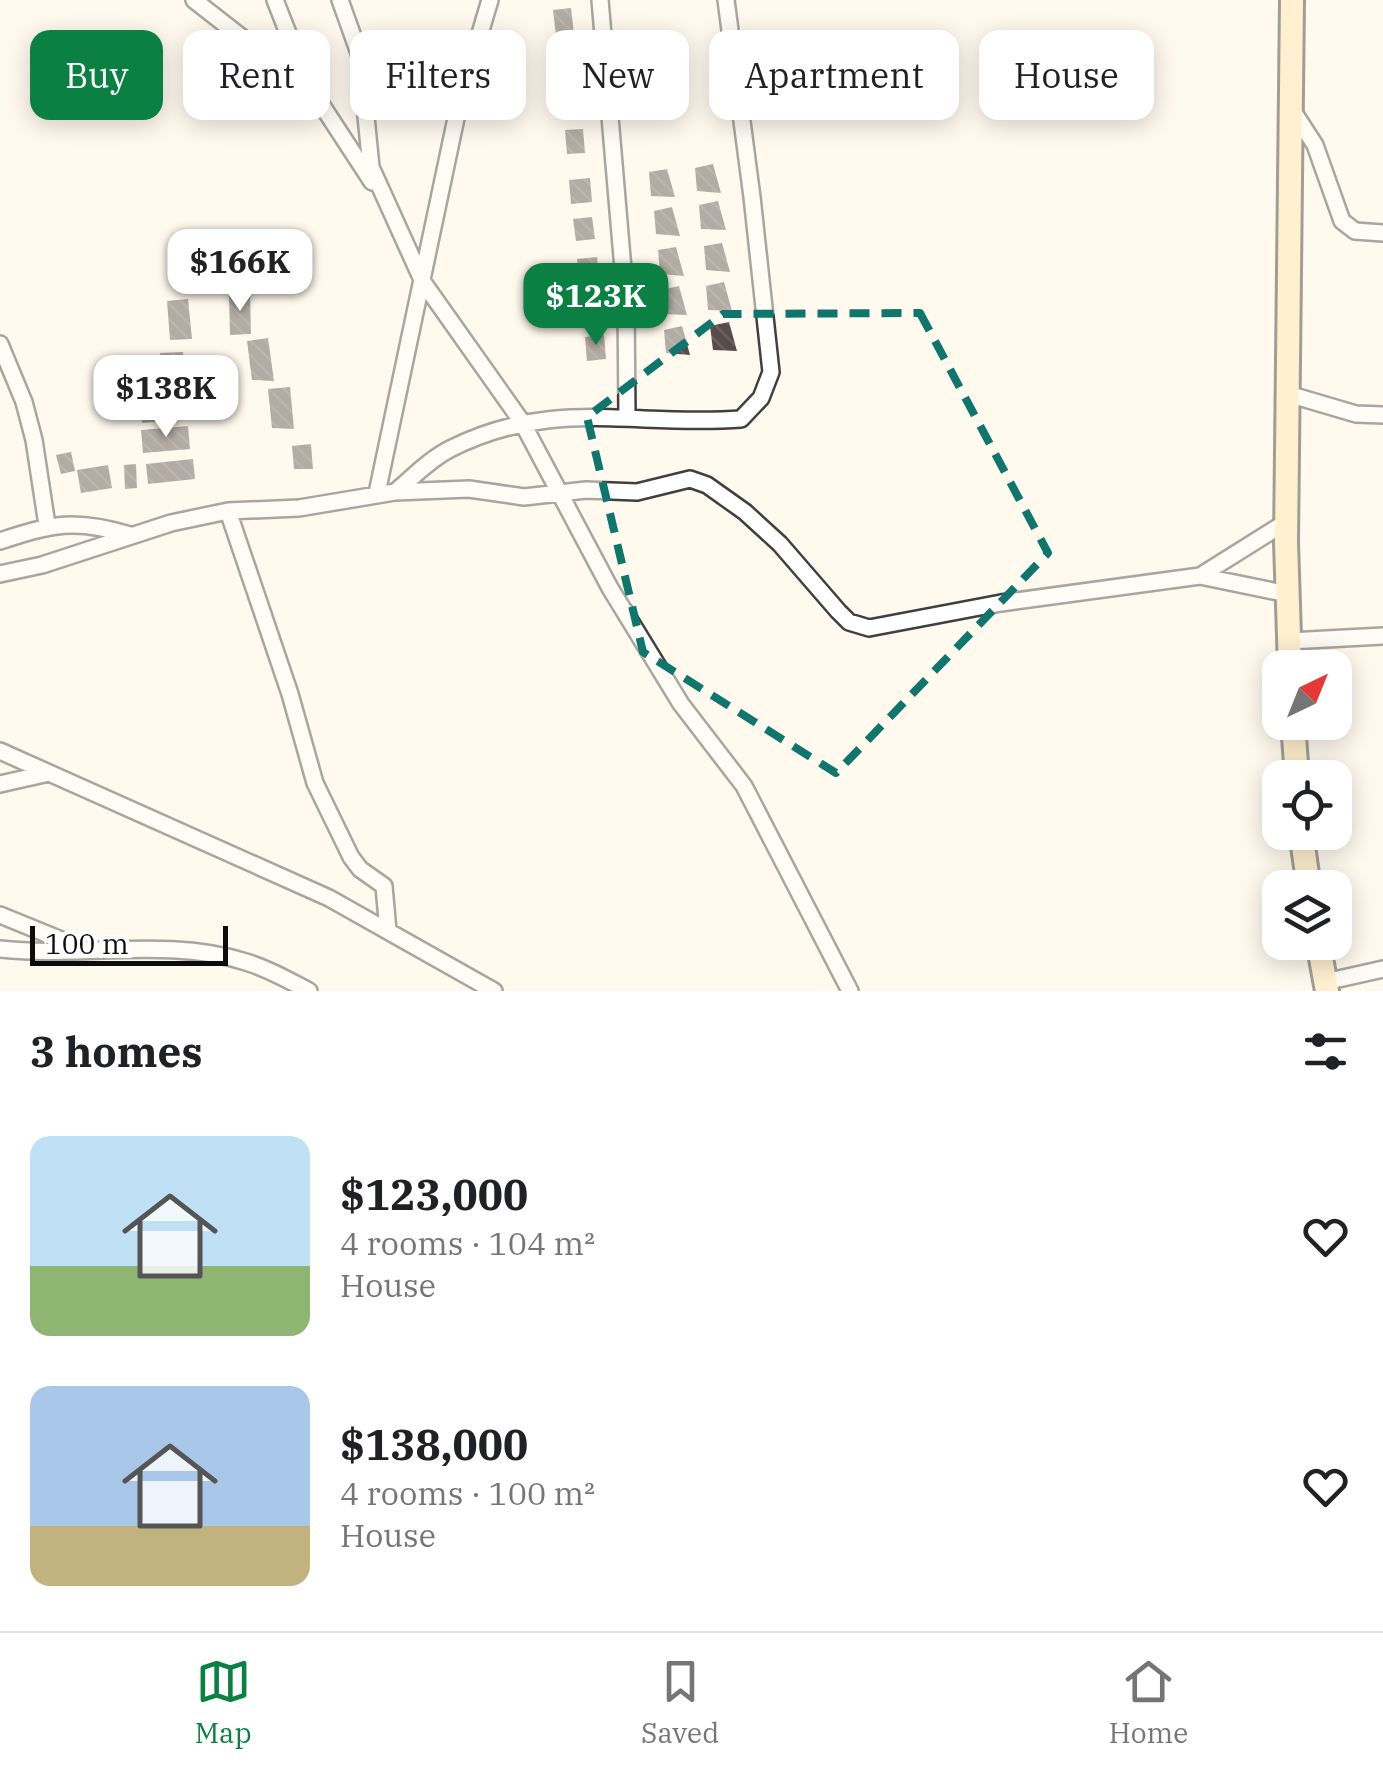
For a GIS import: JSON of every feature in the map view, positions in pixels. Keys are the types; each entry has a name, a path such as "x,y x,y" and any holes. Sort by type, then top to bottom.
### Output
{"main road":[{"path":"1290,650 1286,522 1292,0"},
{"path":"1321,960 1326,986"}],"street":[{"path":"194,0 232,30"},
{"path":"275,0 285,30"},
{"path":"340,0 360,56 371,167 423,282 522,422 610,588 680,704 744,786 850,991"},
{"path":"377,493 459,104 490,0"},
{"path":"600,0 626,304 627,417"},
{"path":"395,492 446,450 522,422 557,416 691,422 741,419 761,398 770,372 726,0"},
{"path":"1292,108 1314,146 1342,221 1355,231 1383,233"},
{"path":"330,119 387,201"},
{"path":"0,344 31,428 47,525"},
{"path":"1288,394 1356,414 1383,414"},
{"path":"0,574 228,511 299,508 395,492 468,489 524,497 646,490 681,479 707,485 745,512 780,544 849,622 869,628 1001,603 1200,576 1288,594"},
{"path":"228,511 290,694 315,784 360,869 384,886 388,931"},
{"path":"1200,576 1286,522"},
{"path":"0,542 47,525 85,524 130,535"},
{"path":"1290,641 1383,636"},
{"path":"0,751 329,898 494,991"},
{"path":"0,784 49,773"},
{"path":"0,915 85,950"},
{"path":"0,949 45,954 85,950 192,952 242,960 275,971 310,991"},
{"path":"1326,986 1383,970"}],"highlighted area":[{"path":"920,313 1048,553 836,773 643,652 587,417 723,314"}],"building":[{"path":"571,8 574,30 555,30 553,10"},
{"path":"583,129 585,153 567,154 565,130"},
{"path":"713,164 721,193 697,191 695,168"},
{"path":"667,169 675,197 651,196 649,172"},
{"path":"590,178 592,202 571,204 569,180"},
{"path":"718,201 726,230 701,229 699,205"},
{"path":"672,207 680,236 656,234 654,211"},
{"path":"592,217 595,239 576,241 573,219"},
{"path":"722,243 730,272 706,270 704,246"},
{"path":"676,247 684,276 660,274 658,250"},
{"path":"597,257 599,280 579,281 577,259"},
{"path":"724,282 732,311 708,310 706,286"},
{"path":"679,286 687,315 663,314 661,290"},
{"path":"250,294 251,334 230,335 229,295"},
{"path":"600,296 603,319 583,321 580,298"},
{"path":"188,299 192,339 170,340 167,301"},
{"path":"729,322 737,351 713,350 710,326"},
{"path":"682,326 690,355 666,353 664,330"},
{"path":"604,335 606,359 587,361 585,337"},
{"path":"268,338 274,381 252,380 247,341"},
{"path":"183,352 185,389 162,390 160,353"},
{"path":"290,387 294,429 272,428 268,389"},
{"path":"184,394 186,419 142,423 140,398"},
{"path":"188,426 190,449 143,453 141,430"},
{"path":"311,444 313,469 294,469 292,446"},
{"path":"71,452 75,471 61,474 56,455"},
{"path":"193,459 195,479 148,484 146,464"},
{"path":"136,464 137,488 125,489 124,465"},
{"path":"108,465 112,488 81,493 77,470"}]}
